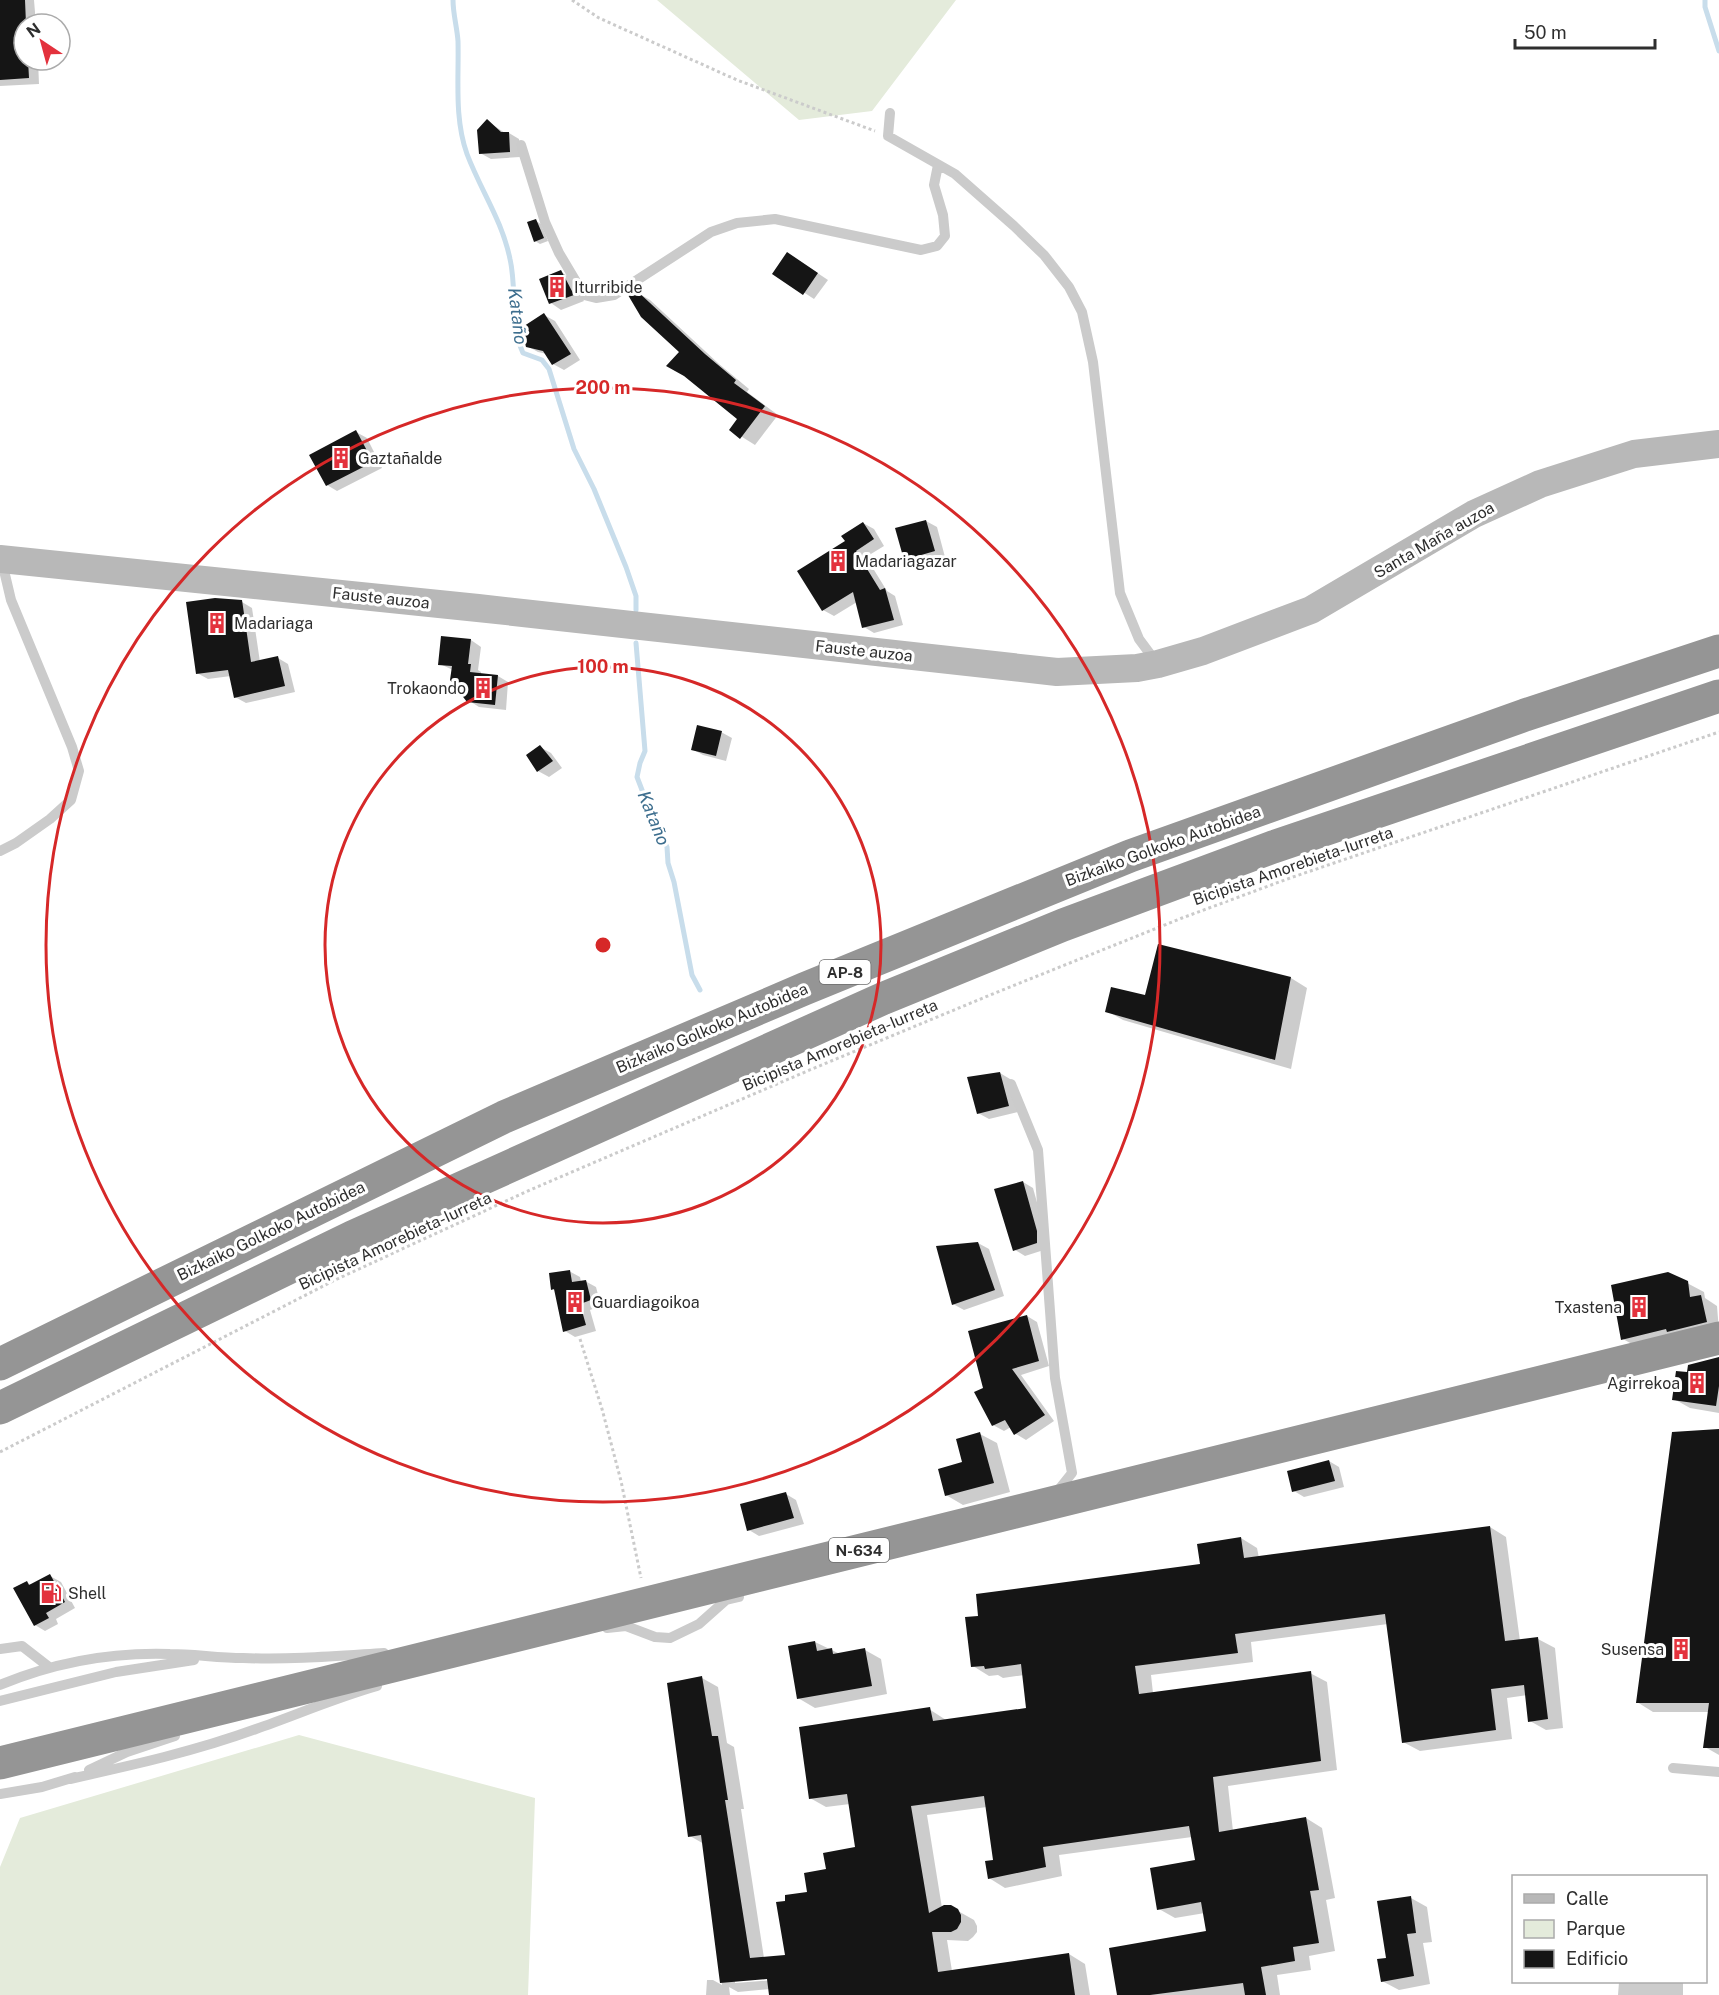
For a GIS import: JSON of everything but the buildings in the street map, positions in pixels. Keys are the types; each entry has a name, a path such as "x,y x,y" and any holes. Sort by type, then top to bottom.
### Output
{"highway":[{"name":"Bizkaiko Golkoko Autobidea","path":"0,1364 504,1117 804,989 1130,856 1502,722 1719,651"},
{"name":"AP-8","path":"0,1408 352,1237 882,999 1063,925 1273,847 1719,696"},
{"name":"N-634","path":"0,1763 1035,1507 1085,1480 1719,1338"}],"street":[{"name":"Santa Maña auzoa","path":"1158,664 1203,651 1311,610 1474,514 1540,484 1634,454 1719,444"},
{"name":"Fauste auzoa","path":"1,559 478,608 1057,672 1137,668 1158,664"}],"lane":[{"path":"890,113 888,136 955,174 1044,255 1069,287 1082,312 1093,363 1120,593 1139,639 1158,664"},
{"path":"521,146 545,222 559,253 584,295 596,298 614,295 711,232 737,223 775,219 921,250 937,246 945,236 943,214 934,185 938,165"},
{"path":"0,851 16,843 50,819 70,800 79,771 68,737 11,600 1,559"},
{"path":"1011,1083 1038,1150 1055,1378 1085,1480"},
{"path":"902,1551 923,1542 941,1530"},
{"path":"595,1631 626,1626 655,1637 670,1638 699,1624 726,1600 748,1594"},
{"path":"0,1649 22,1646 49,1667"},
{"path":"0,1685 49,1667 82,1660 138,1654 243,1659 385,1653 442,1654"},
{"path":"0,1701 116,1672 215,1657"},
{"path":"0,1794 137,1764 216,1742 324,1702 384,1684"},
{"path":"209,1723 313,1685"},
{"path":"70,1779 127,1752 187,1731"},
{"path":"1673,1768 1719,1772"}],"path":[{"path":"572,0 599,18 737,80 888,136"},
{"name":"Bicipista Amorebieta-Iurreta","path":"0,1452 335,1280 541,1186 823,1065 1127,940 1290,878 1719,732"},
{"path":"580,1339 602,1409 621,1482 647,1603"}],"green space":[{"path":"657,0 956,0 872,111 799,120"},
{"path":"299,1735 535,1798 528,1995 0,1995 0,1867 20,1818"}],"waterway":[{"name":"Kataño","path":"453,0 458,41 460,126 467,154 497,218 510,259 519,342 523,353 542,360 549,369 574,449 594,489 626,567 636,596 636,610"},
{"path":"1705,0 1705,7 1719,51"},
{"name":"Kataño","path":"636,643 645,751 637,777 667,847 668,863 674,882 692,975 700,990"}],"place":[{"name":"Iturribide","path":"557,287"},
{"name":"Gaztañalde","path":"341,458"},
{"name":"Madariagazar","path":"838,561"},
{"name":"Madariaga","path":"217,623"},
{"name":"Trokaondo","path":"483,688"},
{"name":"Guardiagoikoa","path":"575,1302"},
{"name":"Txastena","path":"1639,1307"},
{"name":"Agirrekoa","path":"1697,1383"},
{"name":"Shell","path":"51,1593"},
{"name":"Susensa","path":"1681,1649"}]}
